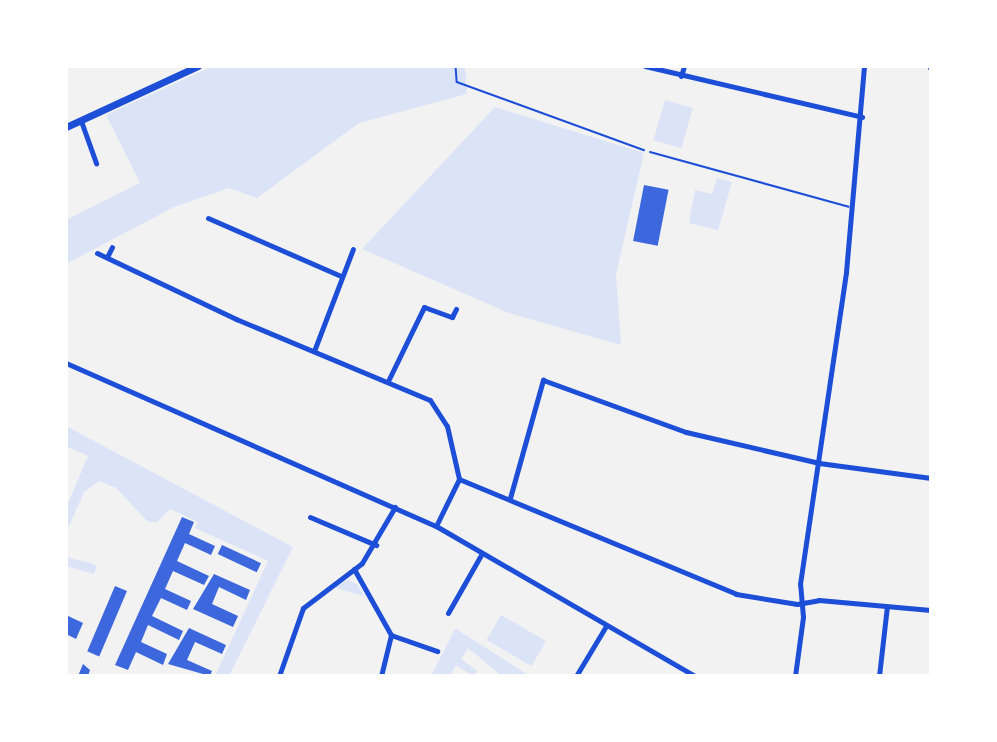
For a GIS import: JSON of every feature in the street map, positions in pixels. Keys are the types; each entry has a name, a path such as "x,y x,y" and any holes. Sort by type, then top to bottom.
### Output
{"main road":[{"path":"66,127 198,66"}],"street":[{"path":"645,66 862,117"},
{"path":"681,76 684,66"},
{"path":"795,676 802,603 800,584 854,208 864,66"},
{"path":"81,121 96,163"},
{"path":"208,218 341,276"},
{"path":"107,257 112,247"},
{"path":"314,351 353,249"},
{"path":"97,253 314,351 389,379 430,400 447,426 459,479 436,526"},
{"path":"389,379 424,307 452,317 456,309"},
{"path":"66,363 436,526 481,555 695,676"},
{"path":"510,498 543,380 686,432 819,463 931,478"},
{"path":"459,479 510,498 736,594 802,603 931,610"},
{"path":"279,676 303,608 354,569 376,545 394,507"},
{"path":"310,517 376,545"},
{"path":"448,613 481,555"},
{"path":"354,569 391,636 381,676"},
{"path":"879,676 887,606"},
{"path":"576,676 606,626"},
{"path":"391,636 437,651"}],"lane":[{"path":"650,152 854,208"}],"path":[{"path":"456,66 457,82 650,152"}],"shaded area":[{"path":"213,66 465,66 467,94 359,123 257,198 229,188 174,207 66,264 66,220 140,183 106,115"},
{"path":"665,100 693,108 681,148 653,140"},
{"path":"495,107 644,153 616,274 621,345 509,313 362,249"},
{"path":"717,178 732,182 718,230 689,223 695,190 712,194"},
{"path":"66,426 293,547 229,676 215,676 268,561 195,528 198,522 170,509 157,522 148,522 116,488 99,481 84,492 66,533 66,508 88,456 66,446"},
{"path":"66,557 97,566 94,574 66,566"},
{"path":"348,580 357,584 364,596 332,587"},
{"path":"501,615 546,641 532,666 486,640"},
{"path":"455,629 530,676 502,676 468,648 461,659 477,671 473,676 456,665 450,676 431,676"}],"building":[{"path":"644,185 669,190 658,246 633,241"},
{"path":"182,517 194,522 189,534 215,546 211,555 185,543 177,561 209,576 204,585 173,571 165,589 191,601 187,610 161,598 152,616 183,631 179,640 148,625 141,642 167,654 163,665 136,652 128,670 115,665"},
{"path":"222,545 261,563 257,572 218,554"},
{"path":"214,574 250,590 246,600 219,587 212,604 238,616 233,627 193,609"},
{"path":"115,586 127,591 99,656 87,651"},
{"path":"66,615 83,623 76,639 66,634"},
{"path":"189,628 226,645 222,654 195,642 187,660 212,671 210,676 168,664"},
{"path":"83,664 90,670 88,676 78,676"}]}
